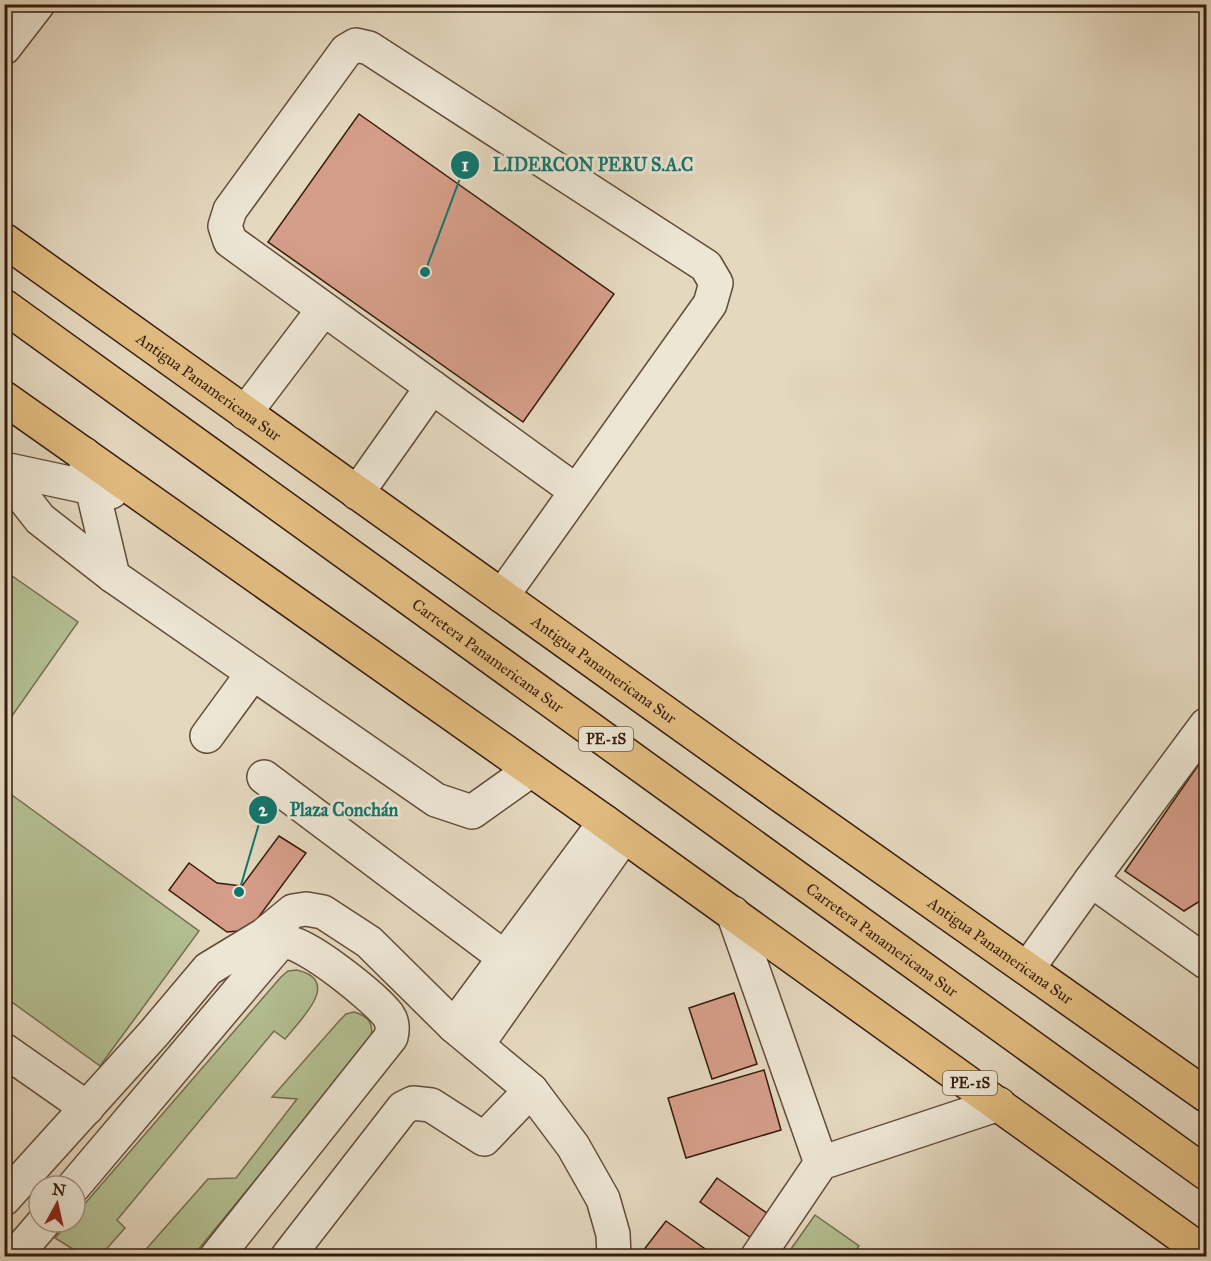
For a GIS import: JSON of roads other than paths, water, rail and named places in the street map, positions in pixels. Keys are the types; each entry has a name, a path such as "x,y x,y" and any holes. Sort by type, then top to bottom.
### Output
{"main road":[{"name":"Antigua Panamericana Sur","path":"4,240 1206,1095"},
{"name":"Carretera Panamericana Sur","path":"4,306 1206,1173"},
{"name":"PE-1S","path":"4,398 733,913 1206,1254"}],"street":[{"path":"4,48 38,4"},
{"path":"502,596 710,304 716,283 706,266 369,48 356,45 346,51 230,210 225,226 230,241 576,490"},
{"path":"245,413 323,310"},
{"path":"357,493 432,387"},
{"path":"84,454 113,576"},
{"path":"4,471 148,500"},
{"path":"4,471 40,519 113,576 436,800 472,812 531,770"},
{"path":"207,736 253,673"},
{"path":"1028,968 1206,725"},
{"path":"264,777 505,958"},
{"path":"466,1036 505,958 615,829"},
{"path":"466,1036 615,829"},
{"path":"1091,880 1206,962"},
{"path":"4,1199 155,1032 208,969 264,935 293,911 306,909 323,912 369,942 466,1036 531,1090 573,1146 603,1199 613,1234 614,1257"},
{"path":"733,913 821,1163"},
{"path":"84,1174 277,946 286,942 295,943 345,975 388,1015 393,1027 391,1037 222,1255"},
{"path":"345,975 369,942"},
{"path":"4,1050 87,1108"},
{"path":"288,1257 403,1108 413,1103 431,1105 484,1139 531,1090"},
{"path":"758,1257 821,1163 999,1104"},
{"path":"15,1257 34,1234"}],"place":[{"name":"LIDERCON PERU S.A.C","path":"425,272"},
{"name":"Plaza Conchán","path":"239,892"}]}
